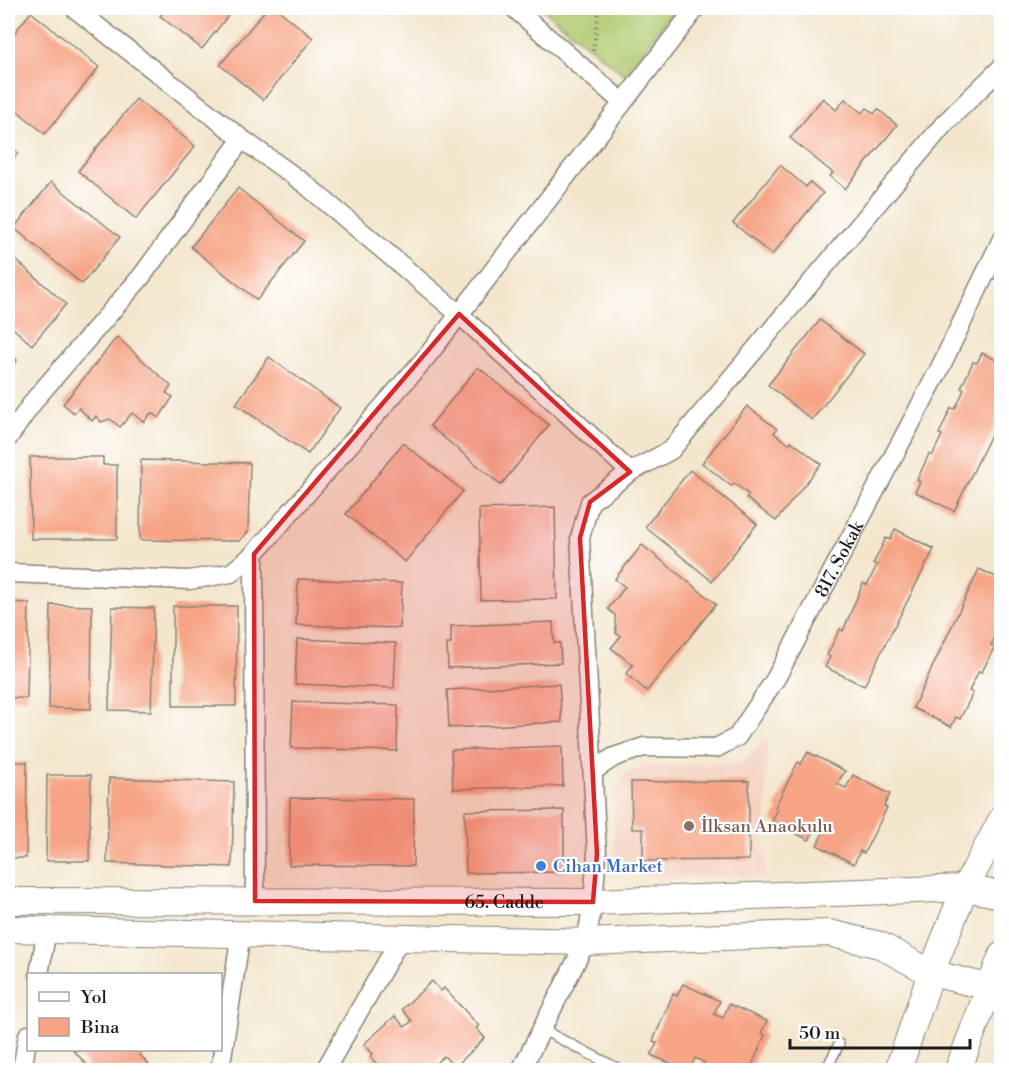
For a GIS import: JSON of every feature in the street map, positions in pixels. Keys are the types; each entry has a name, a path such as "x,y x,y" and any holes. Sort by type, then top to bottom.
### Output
{"main road":[{"path":"898,1071 931,973 965,888 1002,819"},
{"name":"65. Cadde","path":"8,901 593,902 965,888 1002,895"},
{"name":"65. Cadde","path":"8,929 402,936 586,942 829,933 880,945 931,973 988,987"},
{"path":"958,1071 988,987 1002,956"}],"street":[{"path":"74,8 242,139 305,184 459,314 630,472"},
{"path":"514,8 622,102"},
{"path":"8,573 189,580 231,573 254,554 428,355 696,8"},
{"path":"520,1071 543,1030 586,942 593,902 597,854 580,538 590,502 630,472 671,450 944,124 1002,68"},
{"path":"8,438 36,398 141,277 242,139"},
{"name":"817. Sokak","path":"593,771 614,758 644,747 716,748 736,737 776,678 938,372 1002,238"},
{"path":"254,554 255,901"},
{"path":"39,973 47,930"},
{"path":"220,1071 241,933"},
{"path":"325,1071 402,936"},
{"path":"22,1071 27,1041"}],"lane":[{"path":"543,1030 621,1071"},
{"path":"826,1071 838,1044"}],"path":[{"path":"589,72 599,8"}],"highlighted area":[{"path":"459,314 630,472 590,502 580,538 597,854 593,902 255,901 254,554"}],"shaded area":[{"name":"İlksan Anaokulu","path":"767,738 765,877 659,878 635,873 622,865 614,850 613,801 617,787 627,772 650,765 736,764 747,759"}],"green space":[{"path":"541,8 675,8 625,75"}],"building":[{"path":"167,8 234,8 202,49 160,16"},
{"path":"267,8 276,8 313,38 263,100 220,65"},
{"path":"31,12 99,67 45,134 8,103 8,41"},
{"path":"823,98 836,110 845,99 862,113 867,108 874,114 878,109 897,125 845,189 830,176 833,173 790,138"},
{"path":"136,99 195,146 136,219 78,171"},
{"path":"8,145 18,153 8,166"},
{"path":"780,165 806,187 810,182 823,193 772,255 733,223"},
{"path":"51,182 120,237 82,284 14,228"},
{"path":"238,188 304,241 257,300 191,247"},
{"path":"8,253 66,304 32,345 8,324"},
{"path":"820,320 864,354 812,420 768,385"},
{"path":"117,337 171,386 166,393 173,397 159,418 151,413 144,422 132,413 120,427 110,419 101,422 96,416 92,421 79,408 74,413 63,404"},
{"path":"8,352 17,360 8,372"},
{"path":"982,353 1002,363 1002,412 954,511 915,492 920,482 917,480 929,454 932,456 942,435 939,434 951,408 955,409 960,399 964,389 961,388 973,362 977,363"},
{"path":"269,357 340,408 308,454 236,404"},
{"path":"478,367 549,425 501,485 430,426"},
{"path":"747,406 777,429 774,433 789,444 791,441 821,464 776,521 746,498 749,495 734,483 731,486 702,463"},
{"path":"403,443 463,491 405,562 346,514"},
{"path":"30,457 103,457 103,465 117,465 117,539 31,539"},
{"path":"141,460 250,463 248,532 239,541 140,540"},
{"path":"690,470 757,524 712,581 645,527"},
{"path":"555,507 557,599 481,600 479,509"},
{"path":"895,529 934,549 864,686 825,667 830,657 827,655 840,629 843,631 863,583 867,585 877,565 873,564 886,538 890,540"},
{"path":"642,545 716,604 647,691 626,674 633,665 611,648 621,636 616,633 615,615 608,609 625,587 615,579"},
{"path":"979,569 1002,580 1002,625 991,645 995,646 982,672 979,671 969,691 973,693 960,719 956,717 951,727 913,708"},
{"path":"298,579 402,583 400,628 296,625"},
{"path":"8,602 29,603 27,698 8,698"},
{"path":"51,605 92,606 91,709 49,708"},
{"path":"173,606 237,606 236,706 173,706"},
{"path":"112,607 154,608 151,711 109,710"},
{"path":"553,622 554,643 560,643 561,663 448,668 447,644 451,644 451,626"},
{"path":"297,639 396,643 394,688 295,684"},
{"path":"559,684 562,722 449,728 447,690"},
{"path":"293,702 398,705 397,751 291,748"},
{"path":"562,746 563,786 453,789 451,750"},
{"path":"808,752 845,771 837,784 846,788 853,775 890,794 884,806 887,808 864,853 860,851 854,864 817,845 824,831 816,827 809,840 772,821 778,809 775,807 798,762 801,764"},
{"path":"8,762 27,762 26,858 8,858"},
{"path":"47,775 91,775 89,861 46,861"},
{"path":"109,778 234,782 232,867 107,863"},
{"path":"749,781 749,860 643,861 643,829 632,829 631,782"},
{"path":"290,798 414,799 413,866 289,865"},
{"path":"564,810 564,872 466,873 465,811"},
{"path":"432,981 441,991 444,988 479,1026 476,1028 485,1038 455,1067 444,1056 437,1062 445,1070 383,1070 370,1057 373,1054 364,1044 395,1016 405,1027 412,1021 402,1009"},
{"path":"683,984 720,1001 714,1014 723,1018 729,1004 767,1021 761,1033 765,1035 750,1070 700,1070 704,1062 695,1058 690,1070 686,1070 651,1055 657,1043 653,1041 673,994 677,996"},
{"path":"74,1051 143,1051 139,1054 149,1065 143,1070 92,1070"}],"place":[{"name":"İlksan Anaokulu","path":"689,826"},
{"name":"Cihan Market","path":"541,866"}]}
